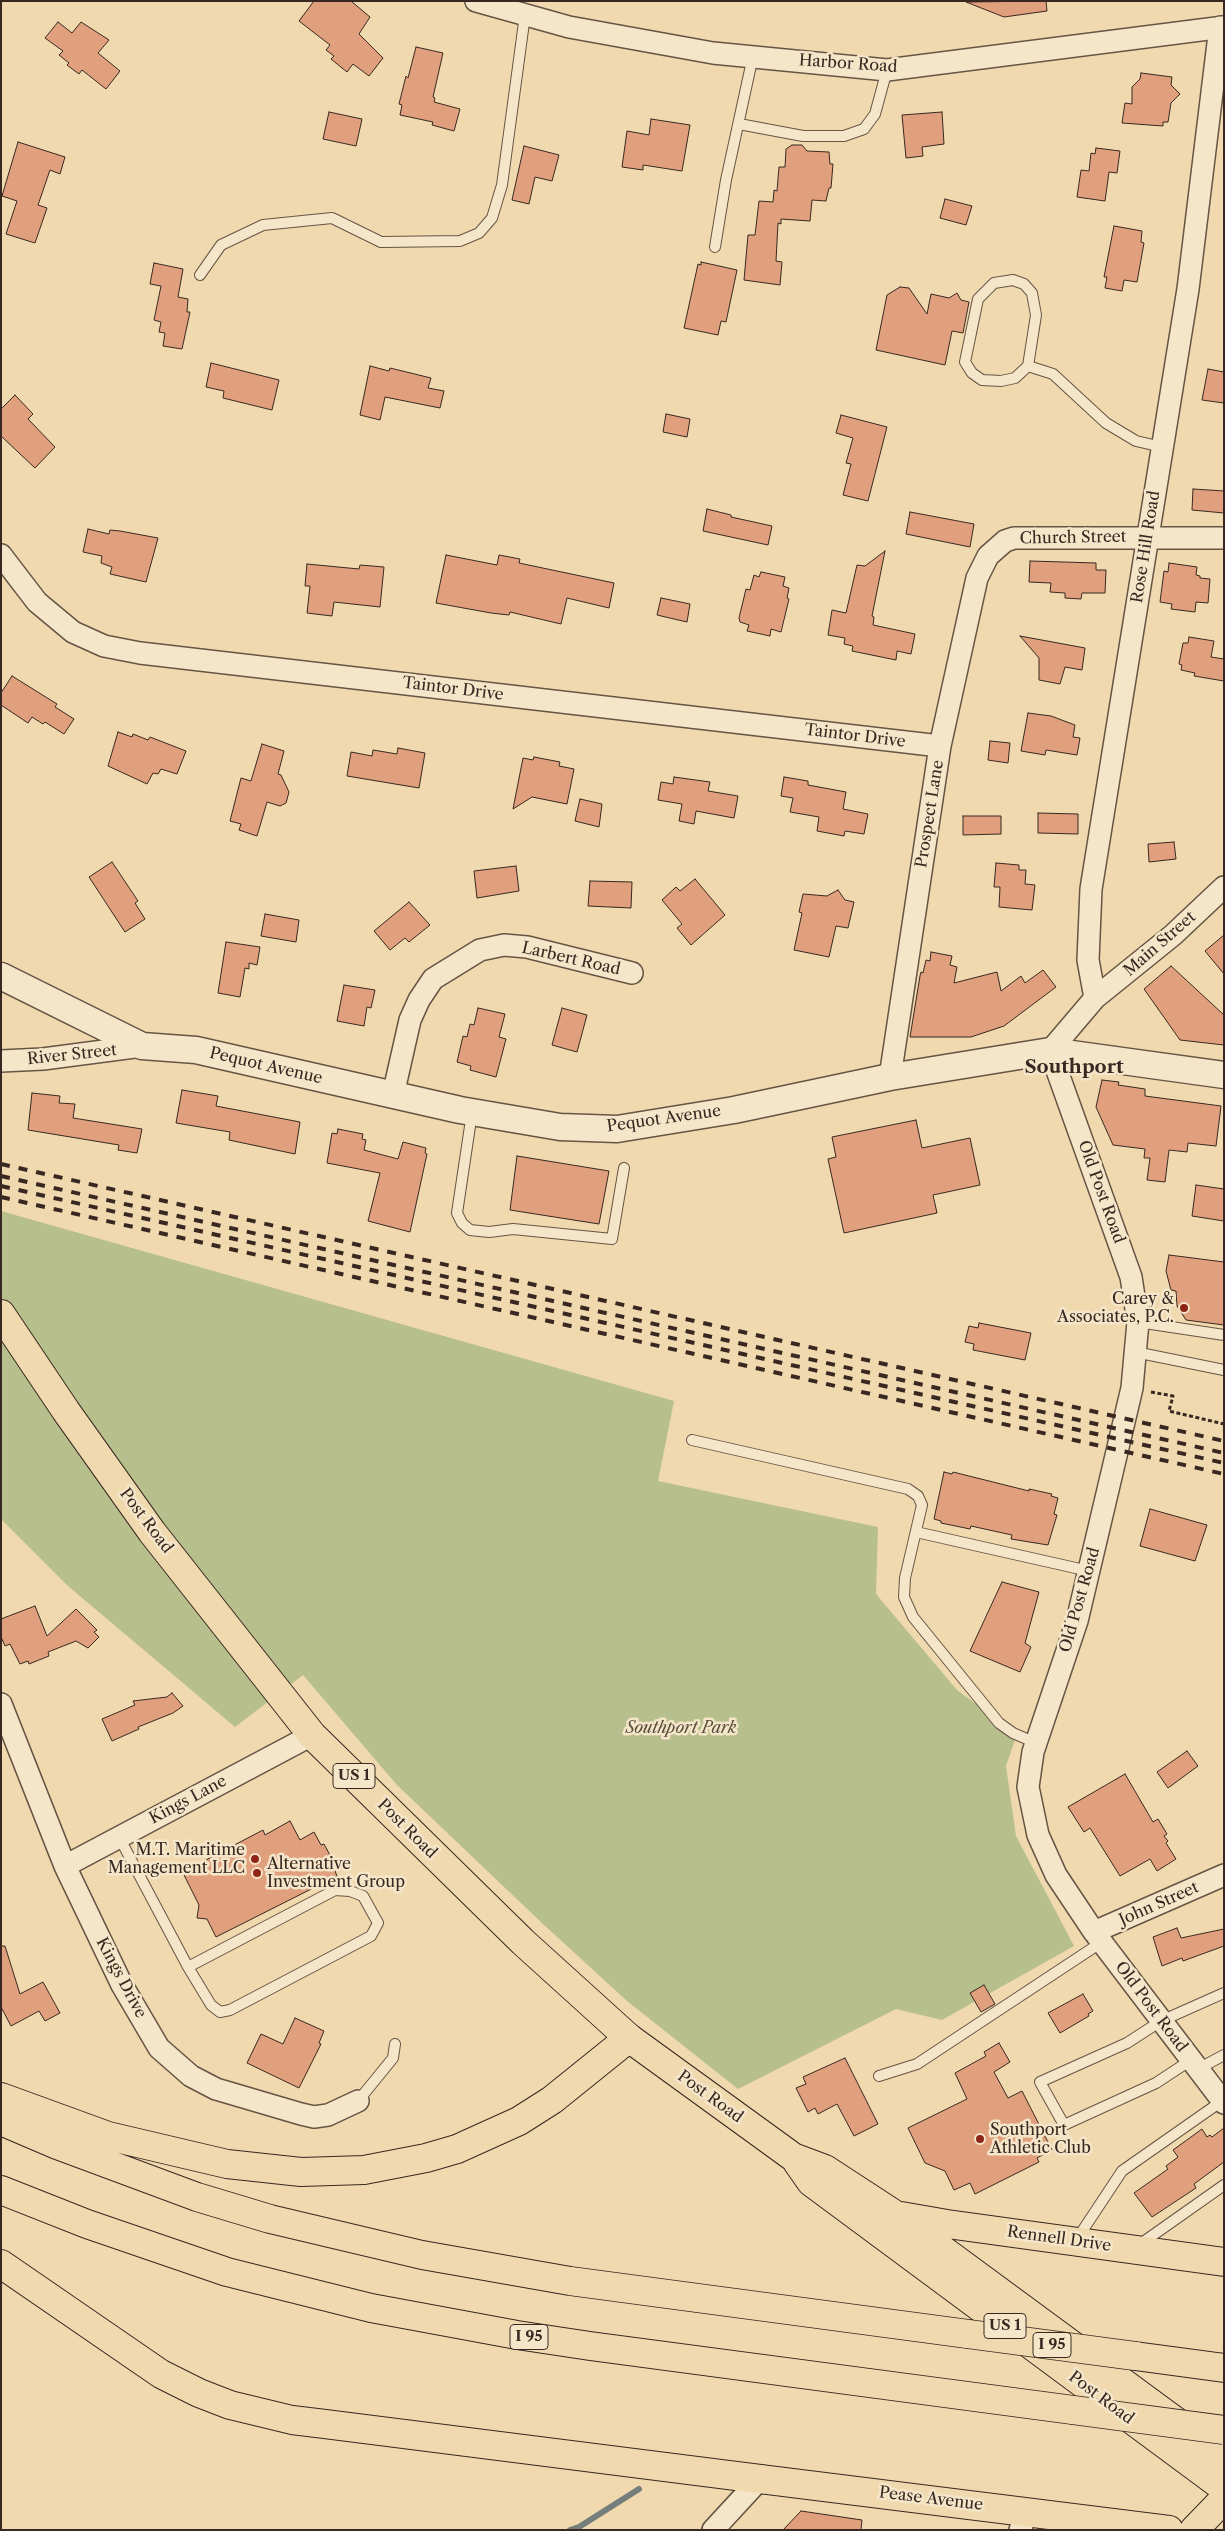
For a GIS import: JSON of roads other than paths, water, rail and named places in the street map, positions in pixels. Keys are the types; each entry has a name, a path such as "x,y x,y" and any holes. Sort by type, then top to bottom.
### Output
{"main road":[{"name":"Post Road","path":"1,1314 66,1411 152,1532 312,1735 523,1942 629,2038 793,2157 825,2169 894,2214 1224,2457"},
{"path":"1,2097 108,2136 227,2164 301,2172 364,2170 426,2158 457,2149 511,2125 552,2100 629,2038"},
{"name":"I 95","path":"1,2122 74,2152 197,2197 270,2219 403,2251 570,2281 1224,2368"},
{"name":"Post Road","path":"793,2157 811,2182 1224,2488"},
{"name":"I 95","path":"1,2190 87,2224 227,2272 380,2310 590,2346 1224,2430"},
{"name":"Rennell Drive","path":"894,2214 948,2224 1224,2262"},
{"name":"Pease Avenue","path":"1,2264 161,2374 198,2393 245,2409 317,2423 760,2479 1024,2520 1169,2530"},
{"path":"1194,2530 1224,2499"}],"street":[{"name":"Harbor Road","path":"476,1 569,26 694,50 887,70 1222,27"},
{"name":"Rose Hill Road","path":"1095,998 1088,960 1091,889 1188,290 1222,27"},
{"name":"Church Street","path":"988,556 1005,541 1014,538 1224,538"},
{"name":"Taintor Drive","path":"1,555 37,602 73,632 113,648 140,653 940,746"},
{"name":"Prospect Lane","path":"890,1077 940,746 977,578 988,556"},
{"name":"Main Street","path":"1095,998 1173,935 1224,888"},
{"name":"Larbert Road","path":"393,1096 410,1020 420,1000 433,979 480,950 504,946 527,947 632,974"},
{"name":"Pequot Avenue","path":"1,976 142,1046 196,1050 393,1096 560,1127 617,1129 734,1110 890,1077 1050,1051 1224,1075"},
{"path":"1050,1051 1095,998"},
{"name":"River Street","path":"1,1061 100,1053 142,1046"},
{"name":"Old Post Road","path":"1050,1051 1131,1278 1138,1322 1132,1388 1089,1571 1077,1621 1036,1743 1028,1787 1038,1835 1056,1875 1098,1937 1223,2102"},
{"name":"Kings Drive","path":"1,1704 65,1866 122,1985 159,2048 191,2076 216,2089 314,2117 328,2115 358,2101"},
{"name":"Kings Lane","path":"65,1866 312,1735"},
{"name":"John Street","path":"1098,1937 1224,1875"},
{"path":"713,2530 760,2479"}],"lane":[{"path":"200,275 221,245 263,225 332,218 381,242 460,241 479,233 492,218 502,185 525,15"},
{"path":"715,247 726,180 753,56"},
{"path":"739,124 804,136 844,136 864,129 875,114 887,70"},
{"path":"1013,280 1024,284 1032,292 1036,315 1028,366 1015,378 1001,382 982,380 972,373 965,362 978,299 994,283 1013,280"},
{"path":"1028,366 1053,374 1106,423 1136,441 1162,447"},
{"path":"472,1112 457,1213 462,1223 470,1230 489,1232 514,1229 612,1239 624,1168"},
{"path":"1138,1322 1224,1335"},
{"path":"1135,1352 1224,1370"},
{"path":"692,1440 908,1489 918,1496 922,1505 905,1578 904,1597 913,1617 999,1723 1013,1733 1036,1743"},
{"path":"916,1532 1089,1571"},
{"path":"120,1837 188,1967 211,2005 220,2012 230,2010 371,1936 378,1923 363,1896 350,1891 335,1890 188,1967"},
{"path":"879,2076 917,2064 1098,1937"},
{"path":"1224,1993 1161,2021 1127,2043 1040,2082 1064,2125 1194,2064 1224,2055"},
{"path":"358,2101 393,2058 395,2044"},
{"path":"1076,2241 1122,2171 1223,2102"},
{"path":"1133,2250 1224,2185"}],"waterway":[{"path":"570,2530 579,2527 639,2489"}],"railway":[{"path":"1,1164 1224,1441"},
{"path":"1,1176 1224,1453"},
{"path":"1,1186 1224,1463"},
{"path":"1,1197 1224,1474"}],"place":[{"name":"Carey & Associates, P.C.","path":"1184,1308"},
{"name":"M.T. Maritime Management LLC","path":"255,1859"},
{"name":"Alternative Investment Group","path":"257,1873"},
{"name":"Southport Athletic Club","path":"980,2139"}],"district":[{"name":"Southport","path":"1074,1068"}],"park label":[{"name":"Southport Park","path":"681,1728"}]}
